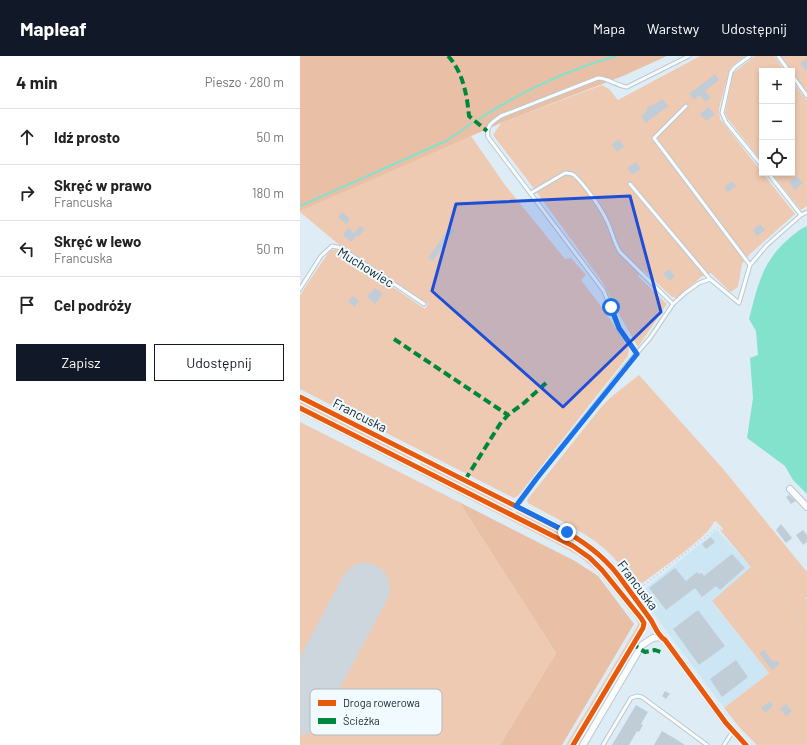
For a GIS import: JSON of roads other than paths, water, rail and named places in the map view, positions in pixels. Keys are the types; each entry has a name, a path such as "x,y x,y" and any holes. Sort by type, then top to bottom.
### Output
{"street":[{"name":"Francuska","path":"300,397 567,532 586,544 611,566 652,622 661,637 665,640 733,731 746,745"},
{"path":"790,489 807,507"},
{"path":"583,745 642,645 653,638 661,637"}],"lane":[{"path":"637,354 619,328 604,291 488,137 488,127 492,121 501,116 598,78 605,78 621,86 627,87 689,56"},
{"path":"750,56 735,67 731,72 722,113 726,122 759,162"},
{"path":"778,56 787,68"},
{"path":"795,80 807,96"},
{"path":"686,106 654,138 750,265"},
{"path":"531,194 566,173 574,175 597,204 607,220 620,252 673,304"},
{"path":"770,176 801,215"},
{"path":"630,184 710,279 739,303 750,265 767,245 801,215 807,212"},
{"name":"Muchowiec","path":"300,289 321,256 332,246 341,248 424,304"},
{"path":"516,506 650,338 673,304 699,283 710,279"},
{"path":"603,745 631,698 637,696 642,697 707,745"},
{"path":"724,745 733,731"}],"waterway":[{"path":"479,119 528,90 545,82 616,56"},
{"path":"300,206 448,140 472,123"}]}
